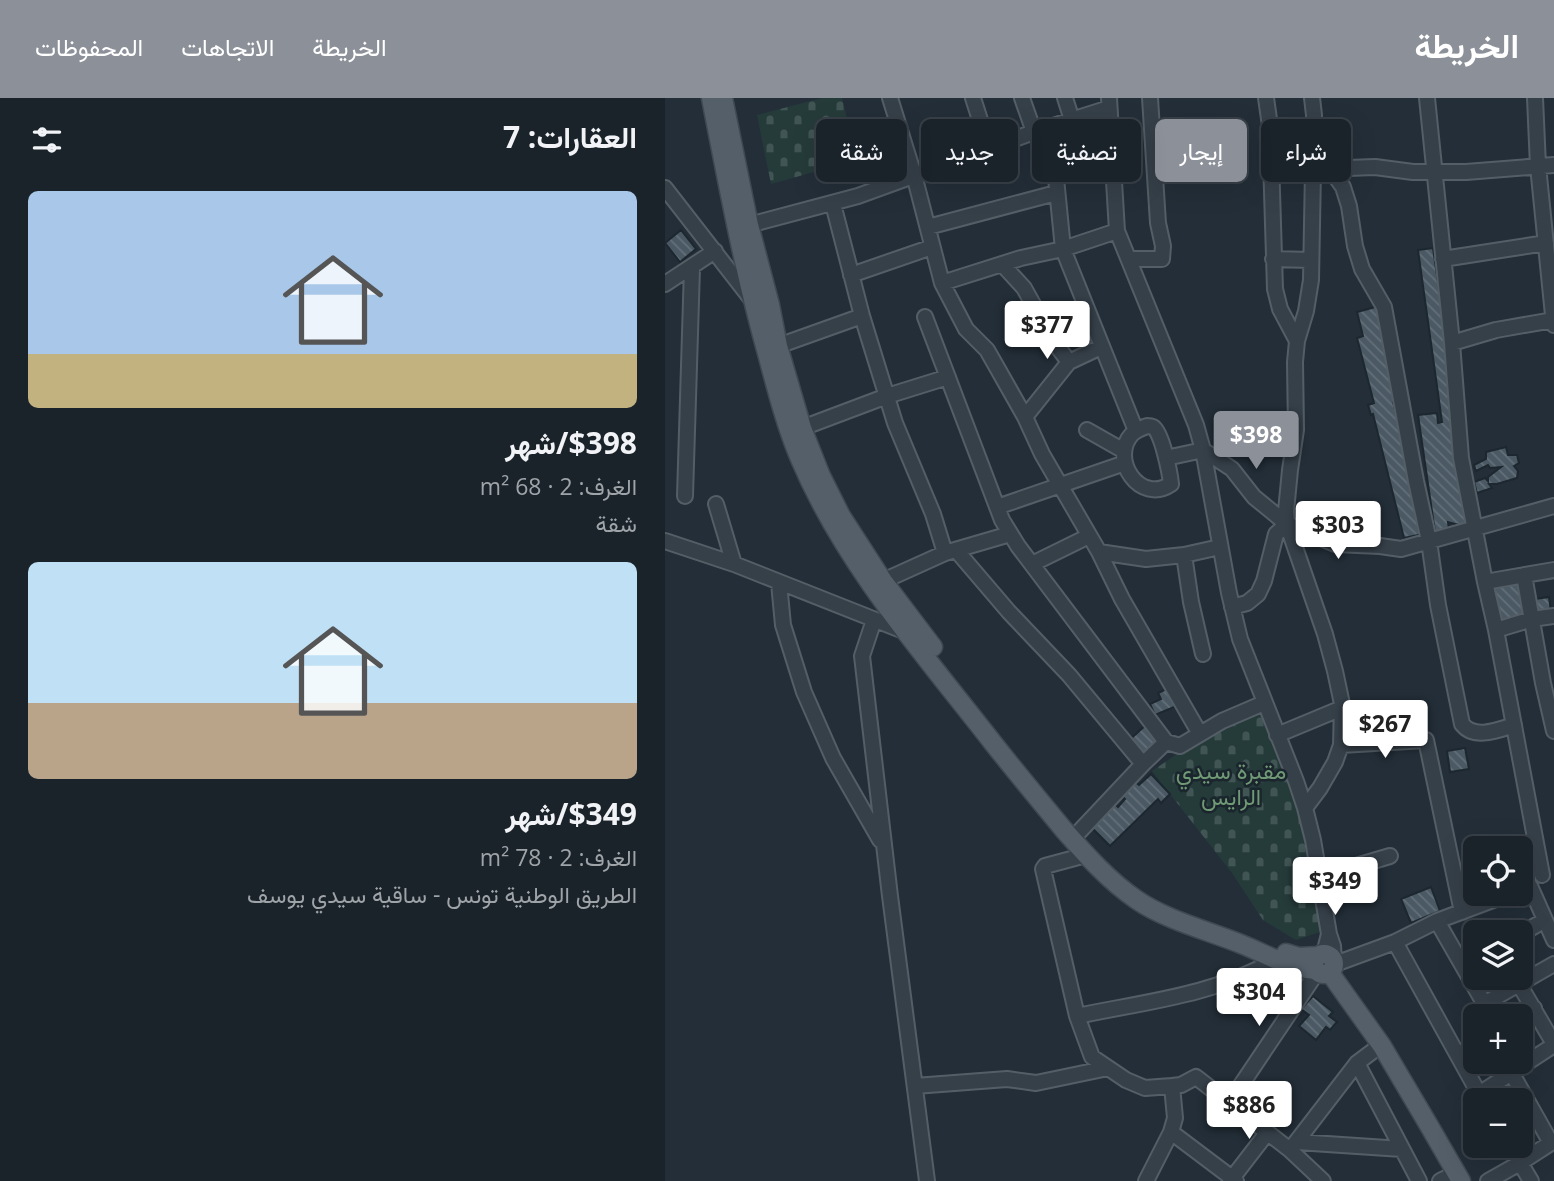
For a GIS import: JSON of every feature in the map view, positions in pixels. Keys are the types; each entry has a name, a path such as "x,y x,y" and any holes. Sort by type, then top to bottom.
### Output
{"main road":[{"path":"711,98 752,301 785,419 813,486 860,569 1012,767 1086,855 1137,900 1171,917 1285,964 1324,965"},
{"path":"723,98 749,225 778,346 802,428 841,516 883,581 1079,832 1126,879 1174,908 1282,952 1324,965 1382,1046 1431,1129 1450,1180"},
{"path":"1324,965 1326,987 1373,1051 1450,1180"}],"street":[{"path":"890,98 914,175 942,283 966,329 987,350 1025,417 1042,454 1099,552 1122,599 1200,734"},
{"path":"973,98 980,119"},
{"path":"1022,98 1032,126"},
{"path":"1066,98 1072,119"},
{"path":"1129,259 1162,259 1150,98"},
{"path":"1266,98 1270,126 1275,289 1280,309 1297,341"},
{"path":"1312,98 1314,119"},
{"path":"1427,98 1461,458 1514,725 1548,872 1533,882"},
{"path":"1535,98 1538,166 1546,243 1551,260 1554,325"},
{"path":"1074,119 1109,103 1117,232 1194,418 1203,450 1240,639 1305,808 1333,946 1324,965 1229,1103"},
{"path":"1351,168 1375,167 1435,173 1554,165"},
{"path":"749,225 833,204 921,172"},
{"path":"1055,182 1063,249 1136,431"},
{"path":"1305,808 1335,762 1341,745 1342,708 1325,634 1287,524 1286,511 1296,430 1297,341 1311,280 1312,182"},
{"path":"1340,182 1349,206 1355,246 1362,269 1384,307 1462,724 1474,733 1490,732 1514,725"},
{"path":"665,188 752,301"},
{"path":"927,228 1056,193"},
{"path":"833,204 862,316 895,423 951,552 1069,676 1143,764"},
{"path":"942,283 1117,232"},
{"path":"1443,259 1546,243"},
{"path":"851,275 932,247"},
{"path":"665,284 715,251"},
{"path":"1273,259 1311,260"},
{"path":"1002,264 1024,288 1054,342 1069,362"},
{"path":"685,496 692,268"},
{"path":"778,346 862,316"},
{"path":"925,317 997,507 1010,534 1166,742 1180,746 1222,721 1264,703"},
{"path":"1452,343 1496,330 1553,320"},
{"path":"1025,417 1069,362 1101,347"},
{"path":"802,428 948,376"},
{"path":"1087,430 1124,457 1134,479 1142,486 1157,490 1171,484 1160,437 1153,427 1147,426 1130,436 1124,457"},
{"path":"1166,458 1203,450 1232,469 1254,497 1287,524 1335,544 1401,550 1554,506"},
{"path":"997,507 1060,485 1124,457"},
{"path":"716,505 734,564"},
{"path":"1232,607 1247,603 1258,594 1276,534 1287,524"},
{"path":"883,581 951,552 1010,534"},
{"path":"1032,564 1089,537"},
{"path":"665,541 734,564 907,633"},
{"path":"1099,552 1146,559 1184,555 1220,547"},
{"path":"1184,555 1203,654"},
{"path":"1485,582 1554,570"},
{"path":"1524,575 1554,731"},
{"path":"779,583 783,625 804,692 833,758 884,847"},
{"path":"1496,630 1554,615"},
{"path":"874,620 862,656 927,1181"},
{"path":"1277,735 1342,708"},
{"path":"1341,745 1426,740 1462,912"},
{"path":"1079,832 1166,742"},
{"path":"1086,855 1042,869 1077,1016 1092,1057 1126,1080 1145,1088 1181,1085 1196,1077 1267,1132 1294,1146 1323,1181"},
{"path":"1319,877 1390,856"},
{"path":"1533,901 1554,940"},
{"path":"1324,965 1395,942 1437,921 1478,906"},
{"path":"1533,927 1545,920"},
{"path":"1437,921 1463,957"},
{"path":"1395,942 1476,1088"},
{"path":"1077,1016 1185,995 1255,971 1275,960"},
{"path":"1533,976 1554,964"},
{"path":"1495,1004 1512,990"},
{"path":"1523,990 1554,1044 1533,1058"},
{"path":"1294,1146 1357,1063 1373,1051"},
{"path":"1458,1055 1463,1052"},
{"path":"1357,1063 1419,1181"},
{"path":"915,1086 1007,1079 1036,1083 1108,1068"},
{"path":"1492,1088 1509,1074"},
{"path":"1487,1181 1553,1142 1512,1074"},
{"path":"1149,1180 1175,1118 1172,1086"},
{"path":"1171,1132 1233,1180 1267,1132"},
{"path":"1294,1146 1402,1149"},
{"path":"1517,1158 1531,1181"}],"green space":[{"path":"822,98 842,98 847,119 816,119 816,171 771,184 757,115"},
{"name":"مقبرة سيدي الرايس","path":"1259,708 1303,811 1326,930 1296,940 1263,920 1232,873 1152,771 1221,724"}],"building":[{"path":"681,230 696,249 680,262 665,243"},
{"path":"1433,248 1474,529 1448,522 1449,530 1435,532 1418,415 1437,413 1438,423 1442,422 1418,250"},
{"path":"1379,306 1403,399 1393,402 1423,534 1404,538 1373,414 1371,415 1368,405 1374,403 1357,338 1363,336 1357,312"},
{"path":"1506,447 1508,455 1517,455 1519,463 1514,466 1518,471 1517,478 1489,484 1492,488 1477,493 1474,482 1485,478 1488,481 1488,477 1501,467 1490,468 1488,465 1476,471 1474,465 1486,459 1486,452"},
{"path":"1505,579 1508,585 1520,580 1527,597 1521,599 1527,613 1501,623 1488,586"},
{"path":"1549,597 1551,612 1536,614 1535,599"},
{"path":"1171,687 1179,705 1155,715 1150,704 1161,699 1158,693"},
{"path":"1147,724 1161,739 1141,757 1127,742"},
{"path":"1465,748 1469,769 1450,772 1447,751"},
{"path":"1151,774 1170,794 1161,803 1158,799 1110,846 1092,828 1103,817 1099,813 1112,801 1118,807 1125,799 1120,794 1134,781 1139,785"},
{"path":"1431,887 1440,911 1411,923 1401,899"},
{"path":"1313,996 1333,1012 1329,1016 1337,1022 1330,1030 1326,1027 1316,1040 1299,1026 1309,1015 1301,1009"}]}
